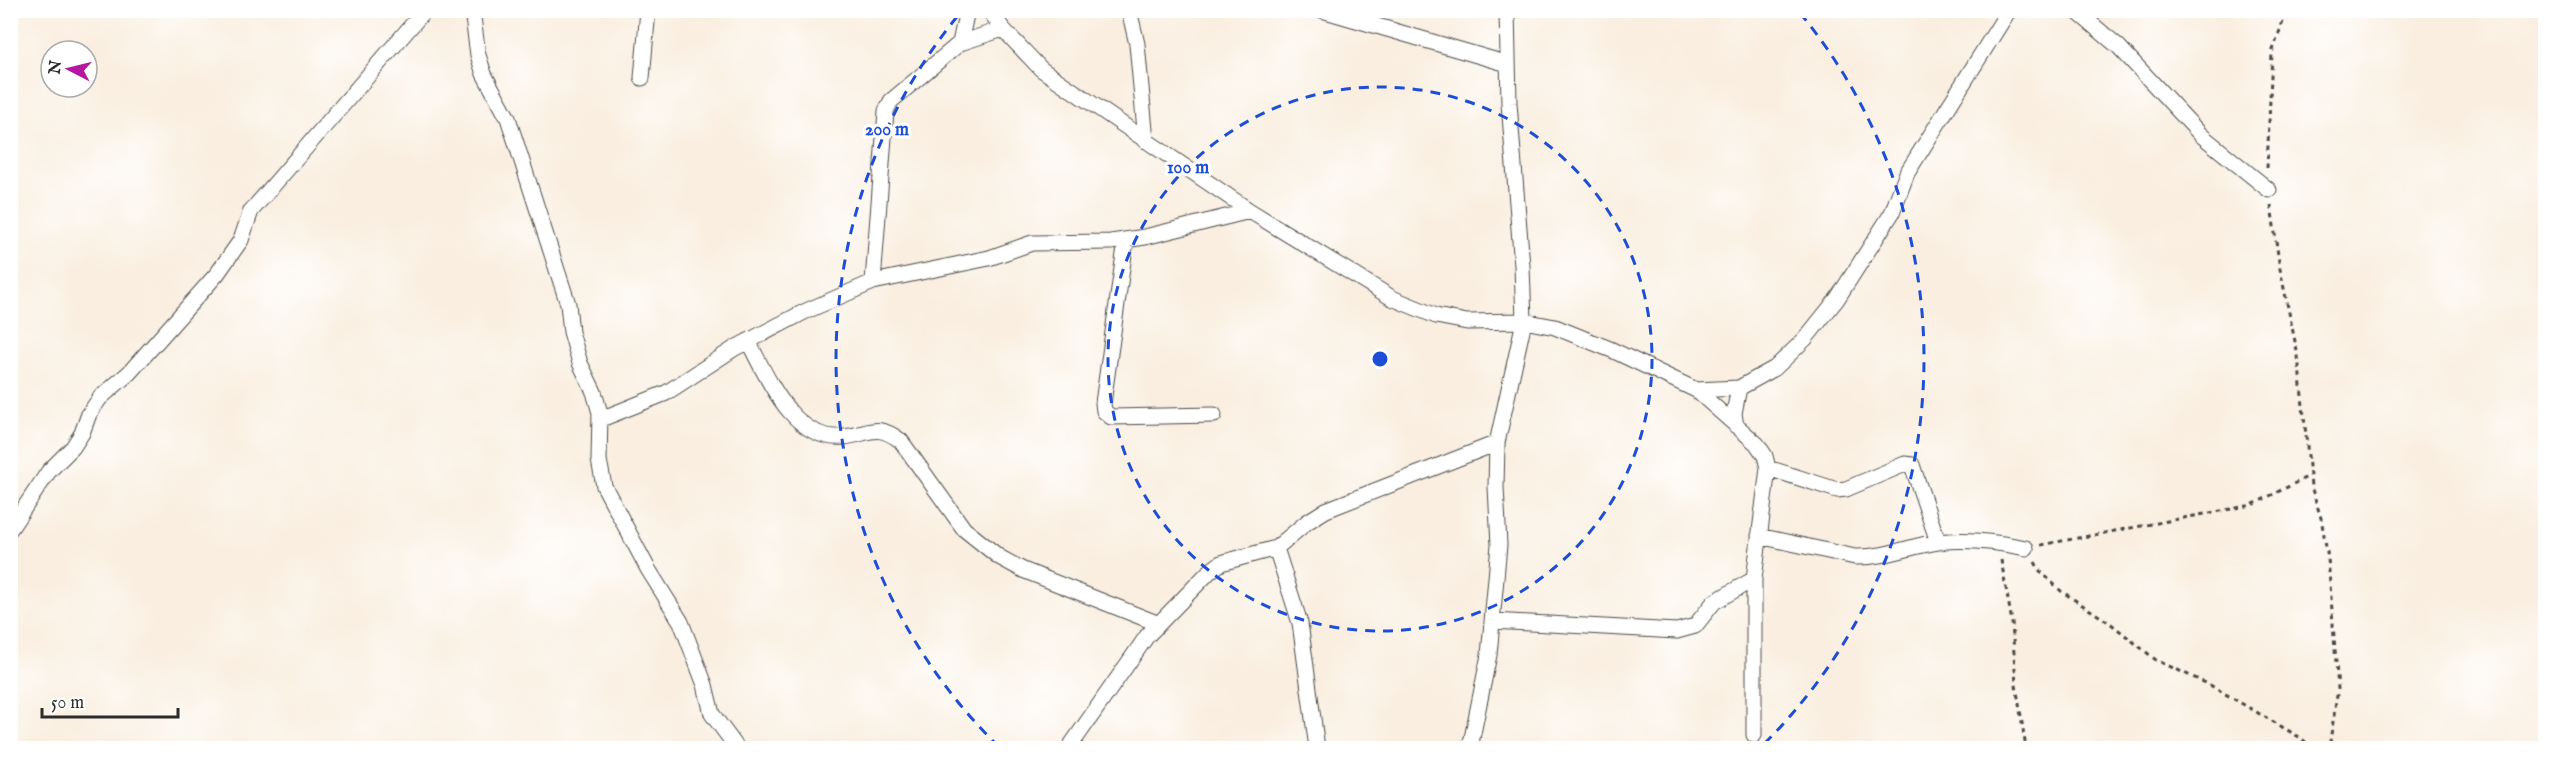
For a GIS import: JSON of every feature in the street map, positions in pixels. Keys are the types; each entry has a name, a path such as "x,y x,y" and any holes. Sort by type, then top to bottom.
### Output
{"street":[{"path":"10,529 50,471 73,447 82,433 89,414 100,398 129,373 217,274 241,240 243,227 251,211 425,10"},
{"path":"472,10 478,55 484,74 508,117 568,304 571,332 580,363 594,392 601,419 599,460 604,486 648,570 681,622 698,664 712,714 737,748"},
{"path":"642,78 648,10"},
{"path":"960,43 967,10"},
{"path":"989,10 1003,29 1041,69 1250,211 1392,298 1425,312 1467,322 1524,321 1556,327 1602,345 1696,390 1757,444 1765,456 1768,468 1755,579 1754,735"},
{"path":"1129,10 1137,44 1146,141"},
{"path":"1322,10 1508,64"},
{"path":"1470,748 1489,655 1499,545 1496,488 1497,443 1524,321 1508,64 1507,10"},
{"path":"1696,390 1739,388 1775,368 1791,354 1837,298 1892,213 1907,172 2009,10"},
{"path":"2075,10 2120,47 2201,135 2269,190"},
{"path":"873,282 886,111 891,100 960,43 1003,29"},
{"path":"601,419 666,393 748,341 804,312 873,282 989,258 1032,243 1126,240 1250,211"},
{"path":"1126,240 1103,403 1104,411 1111,417 1214,415"},
{"path":"748,341 779,399 798,419 817,433 845,437 877,429 891,433 901,441 964,529 999,557 1023,570 1159,624"},
{"path":"1736,426 1734,413 1739,388"},
{"path":"1070,748 1147,636 1196,585 1221,563 1276,548 1307,522 1326,510 1497,443"},
{"path":"1768,468 1837,490 1846,489 1905,464 1912,465 1938,542"},
{"path":"1760,536 1869,558 1938,542 1969,540 2026,548"},
{"path":"1276,548 1300,623 1317,748"},
{"path":"1492,621 1677,631 1695,626 1714,602 1755,579"}],"path":[{"path":"2287,10 2272,53 2266,159 2280,269 2298,356 2309,476 2328,558 2338,689 2329,748"},
{"path":"2309,476 2252,504 2026,548 2040,571 2061,591 2110,623 2156,660 2210,685 2301,738 2312,748"},
{"path":"1997,543 2012,622 2016,685 2026,748"}]}
